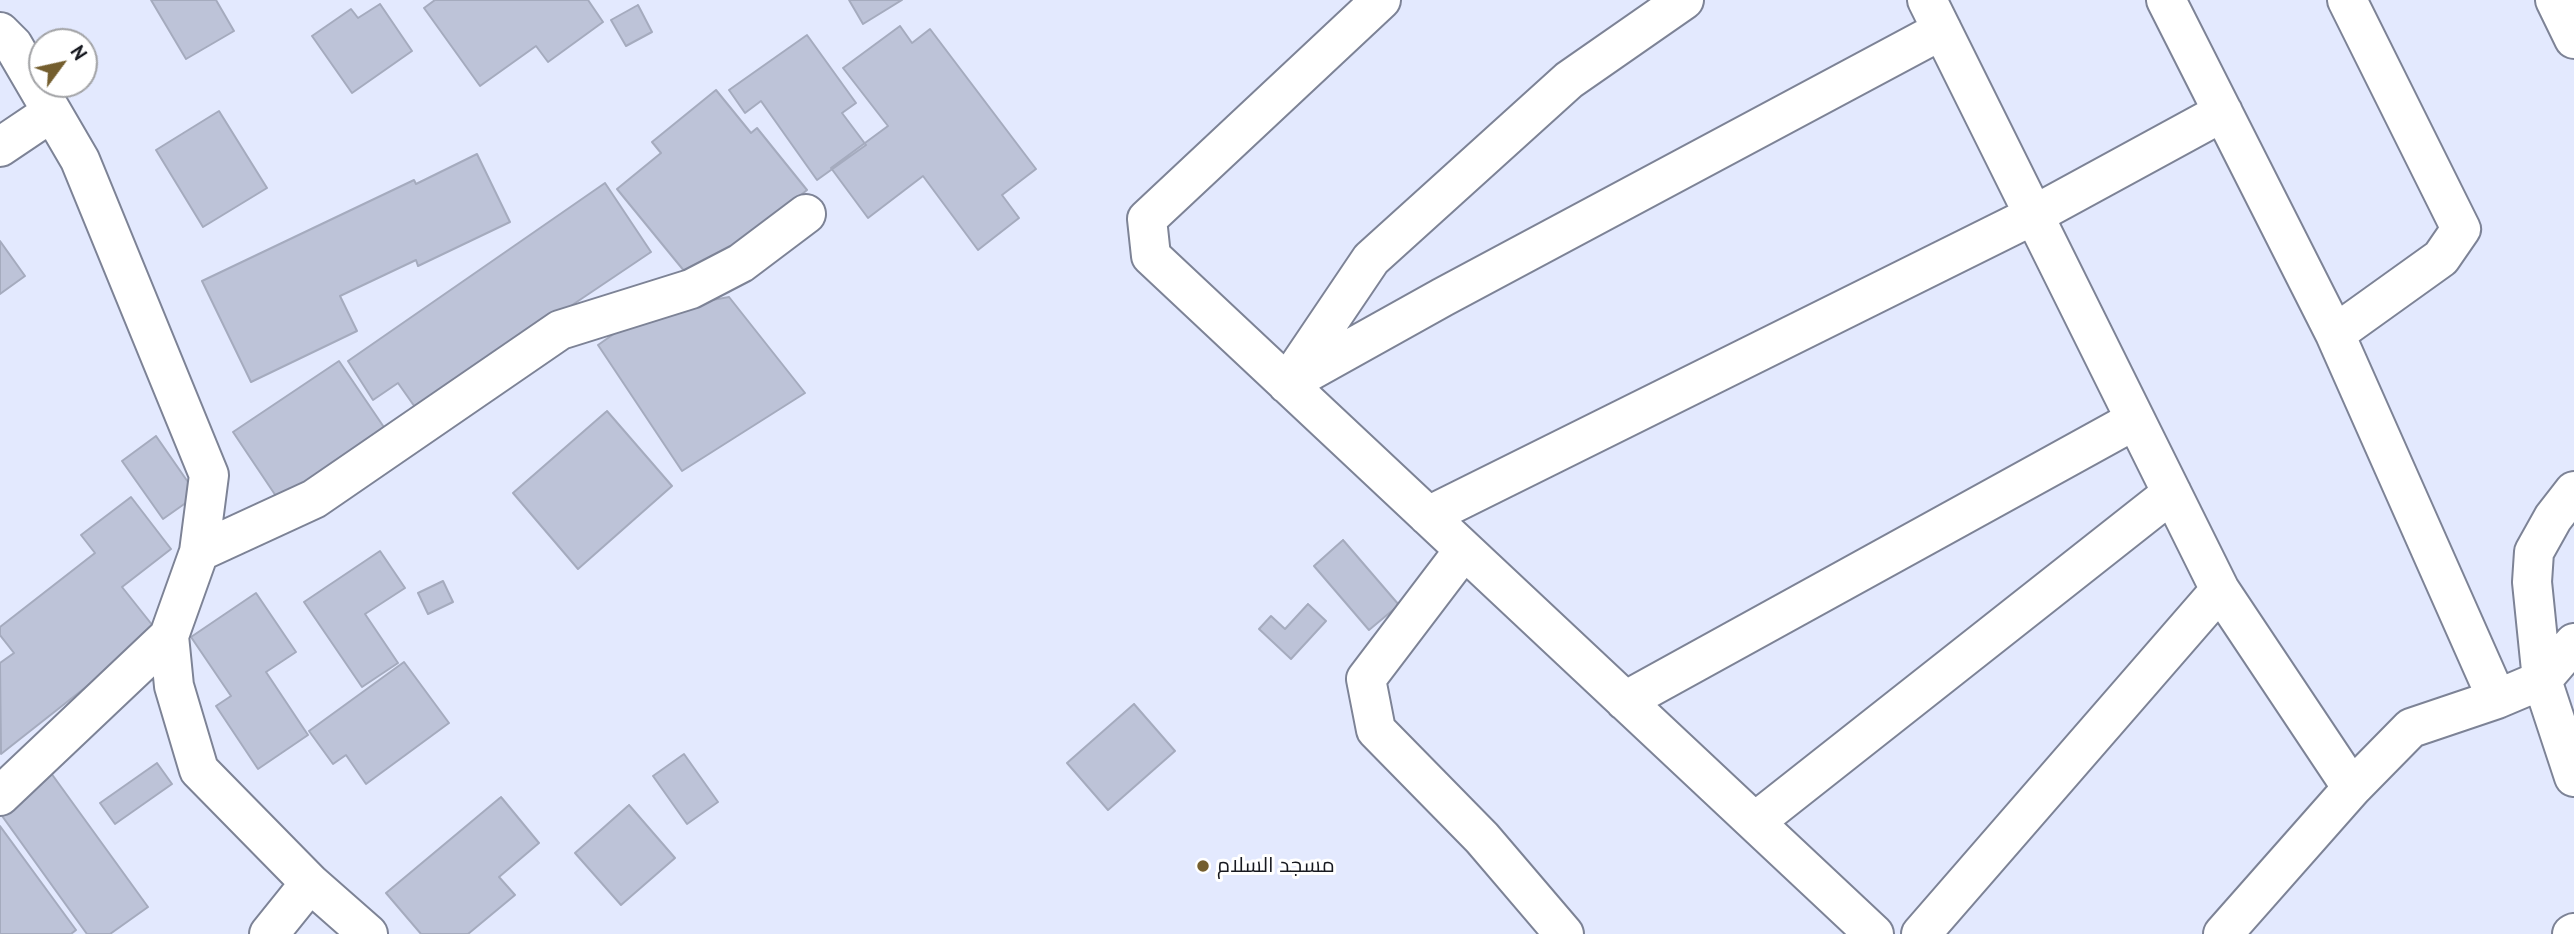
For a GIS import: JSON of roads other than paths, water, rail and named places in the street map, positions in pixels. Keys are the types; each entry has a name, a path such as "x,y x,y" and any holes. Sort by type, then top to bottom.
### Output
{"street":[{"path":"1381,0 1147,219 1151,256 1874,934"},
{"path":"1287,384 1371,259 1569,80 1684,0"},
{"path":"2166,0 2335,334 2497,699"},
{"path":"2335,334 2441,258 2461,229 2347,0"},
{"path":"2555,0 2574,39"},
{"path":"1287,384 1935,15 2220,590 2352,788"},
{"path":"0,32 13,46 80,160 209,475 200,552 169,636 174,686 199,769 310,883 368,934"},
{"path":"0,147 52,112"},
{"path":"1428,516 2034,215 2223,112"},
{"path":"200,552 314,499 560,330 691,289 741,263 806,214"},
{"path":"1625,701 2135,420"},
{"path":"2574,491 2553,518 2534,552 2532,582 2542,680 2574,776"},
{"path":"1755,822 2172,493"},
{"path":"1464,550 1366,679 1376,730 1482,838 1564,934"},
{"path":"1921,934 2220,590"},
{"path":"0,796 169,636"},
{"path":"2222,934 2352,788 2411,728 2497,699 2542,680 2574,643"},
{"path":"269,934 310,883"}],"place":[{"name":"مسجد السلام","path":"1203,866"}]}
